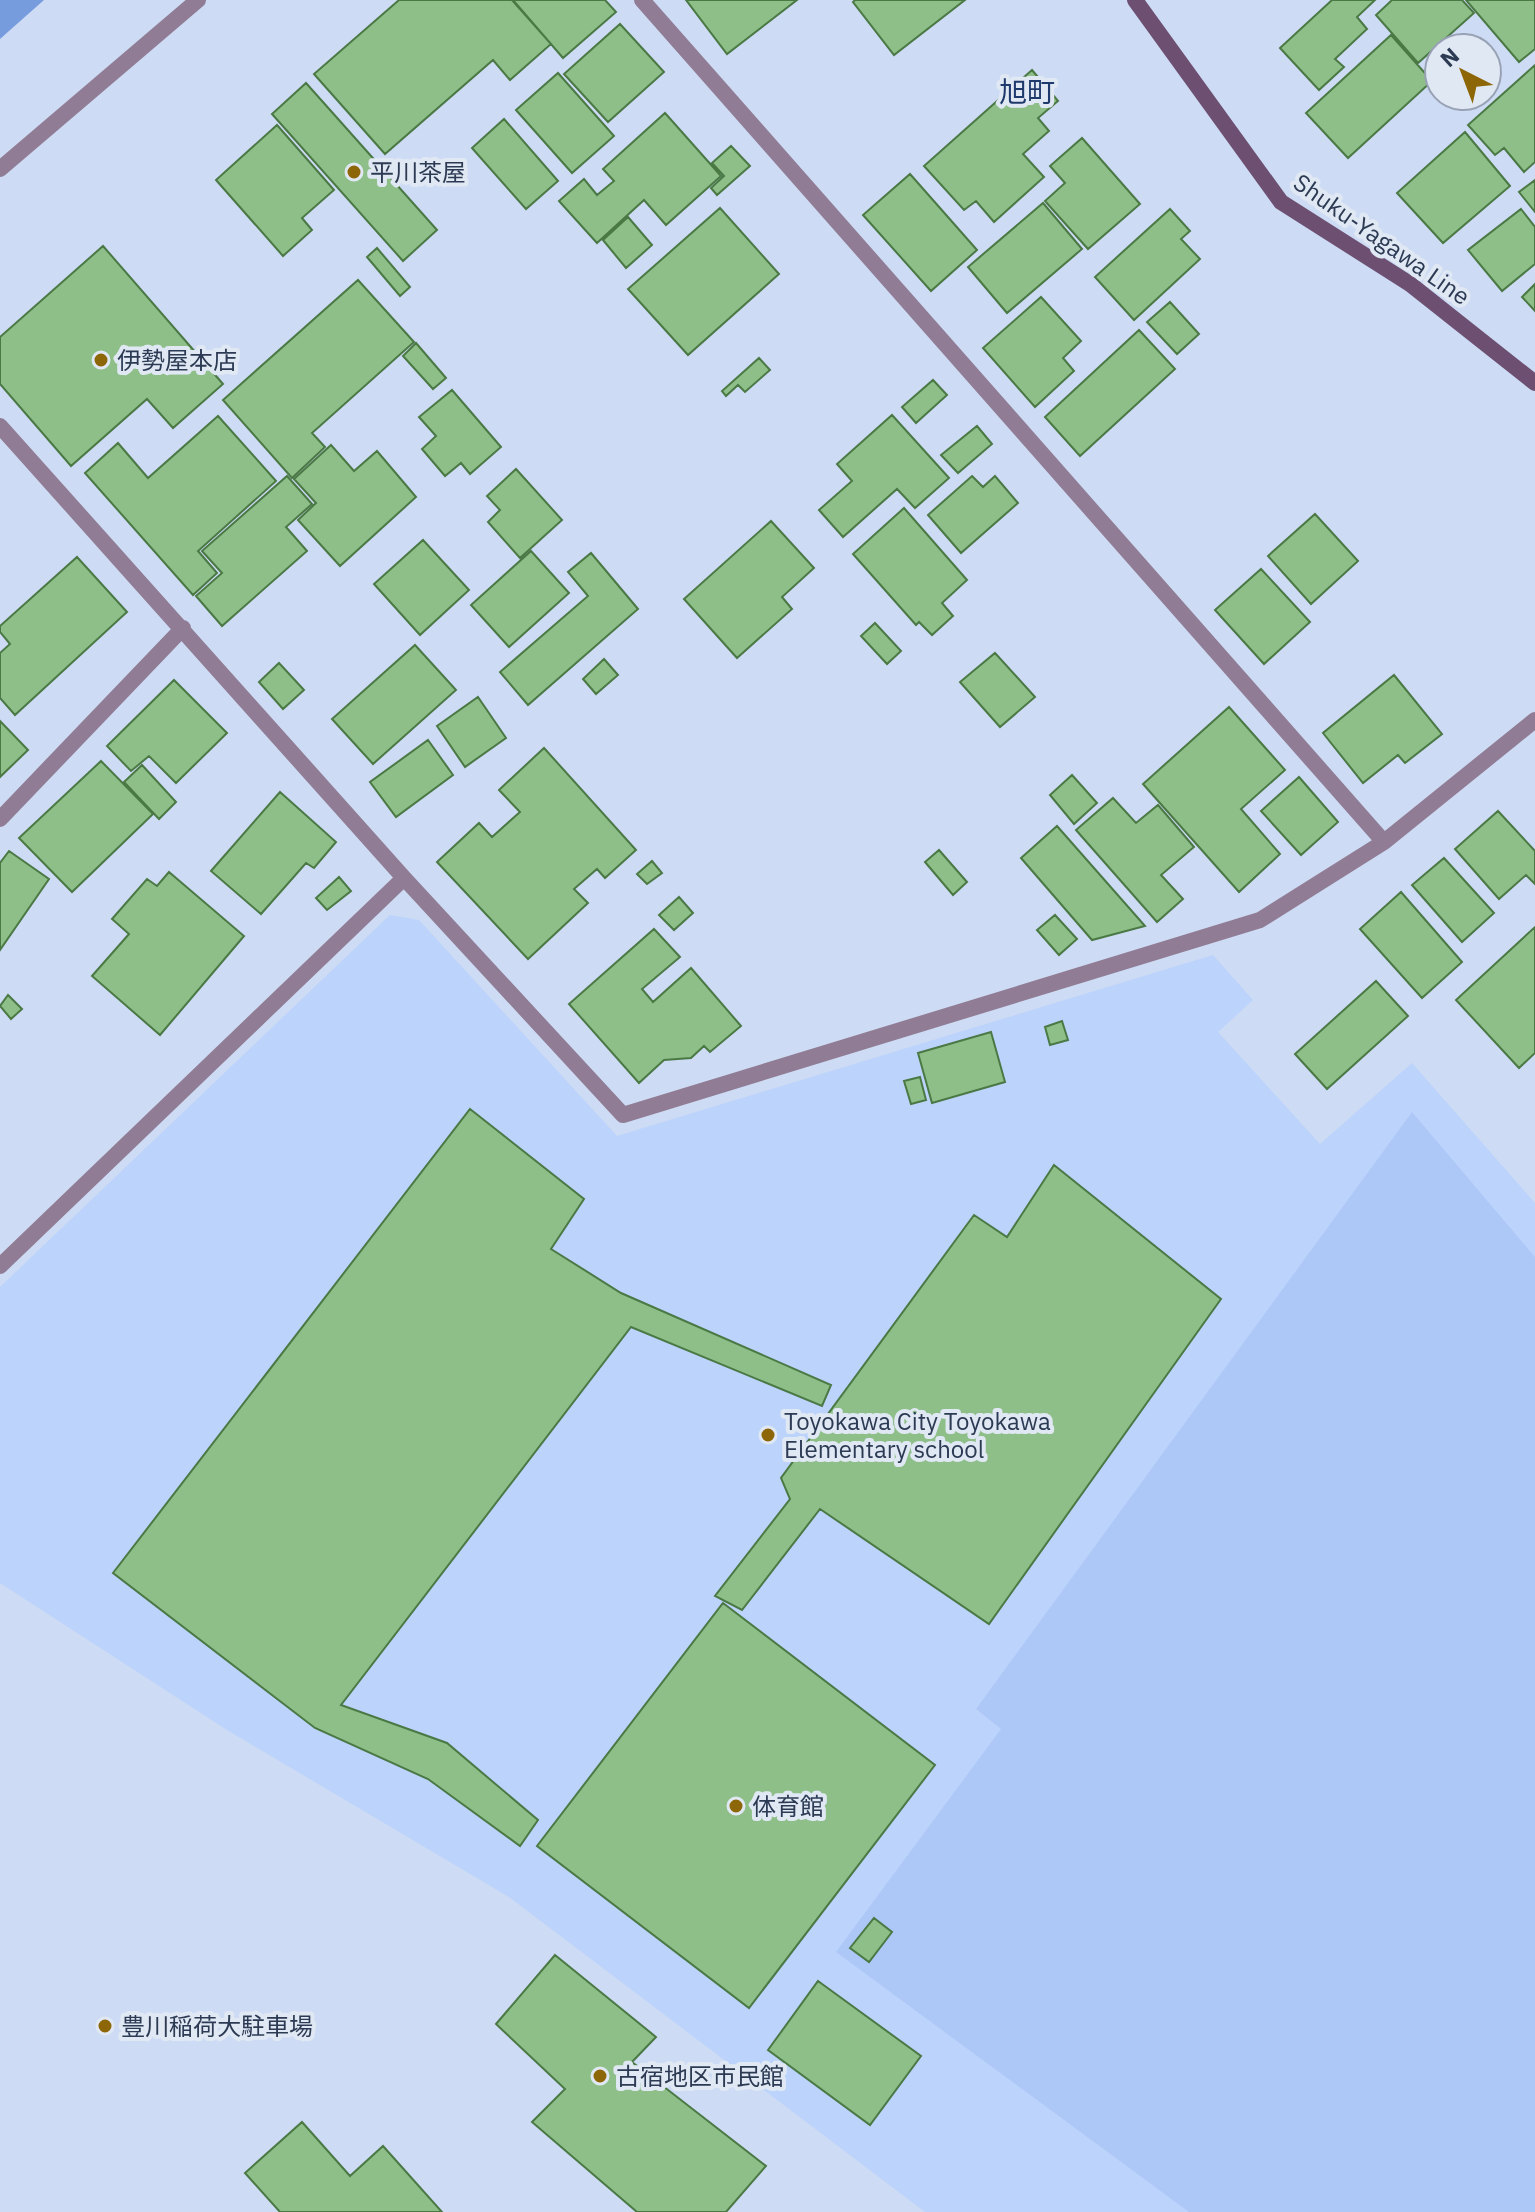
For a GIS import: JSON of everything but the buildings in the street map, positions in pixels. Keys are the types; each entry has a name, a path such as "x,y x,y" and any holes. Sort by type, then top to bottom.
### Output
{"main road":[{"name":"Shuku-Yagawa Line","path":"1135,0 1281,202 1410,284 1535,383"}],"street":[{"path":"0,169 198,0"},
{"path":"642,0 1384,842"},
{"path":"0,426 404,878 623,1115 1260,920 1384,842 1535,720"},
{"path":"0,819 183,628"},
{"path":"0,1266 404,878"}],"shaded area":[{"path":"0,0 44,0 0,39"},
{"name":"Toyokawa City Toyokawa Elementary school","path":"390,915 419,920 617,1136 1213,955 1253,1000 1218,1032 1320,1144 1412,1063 1535,1203 1535,2212 925,2212 509,1897 227,1730 0,1583 0,1287"},
{"path":"1412,1112 1535,1257 1535,2212 1189,2212 836,1952 1001,1729 976,1709"}],"place":[{"name":"平川茶屋","path":"354,172"},
{"name":"伊勢屋本店","path":"101,360"},
{"name":"Toyokawa City Toyokawa Elementary school","path":"768,1435"},
{"name":"体育館","path":"736,1806"},
{"name":"豊川稲荷大駐車場","path":"105,2026"},
{"name":"古宿地区市民館","path":"600,2076"}],"district":[{"name":"旭町","path":"1027,91"}]}
